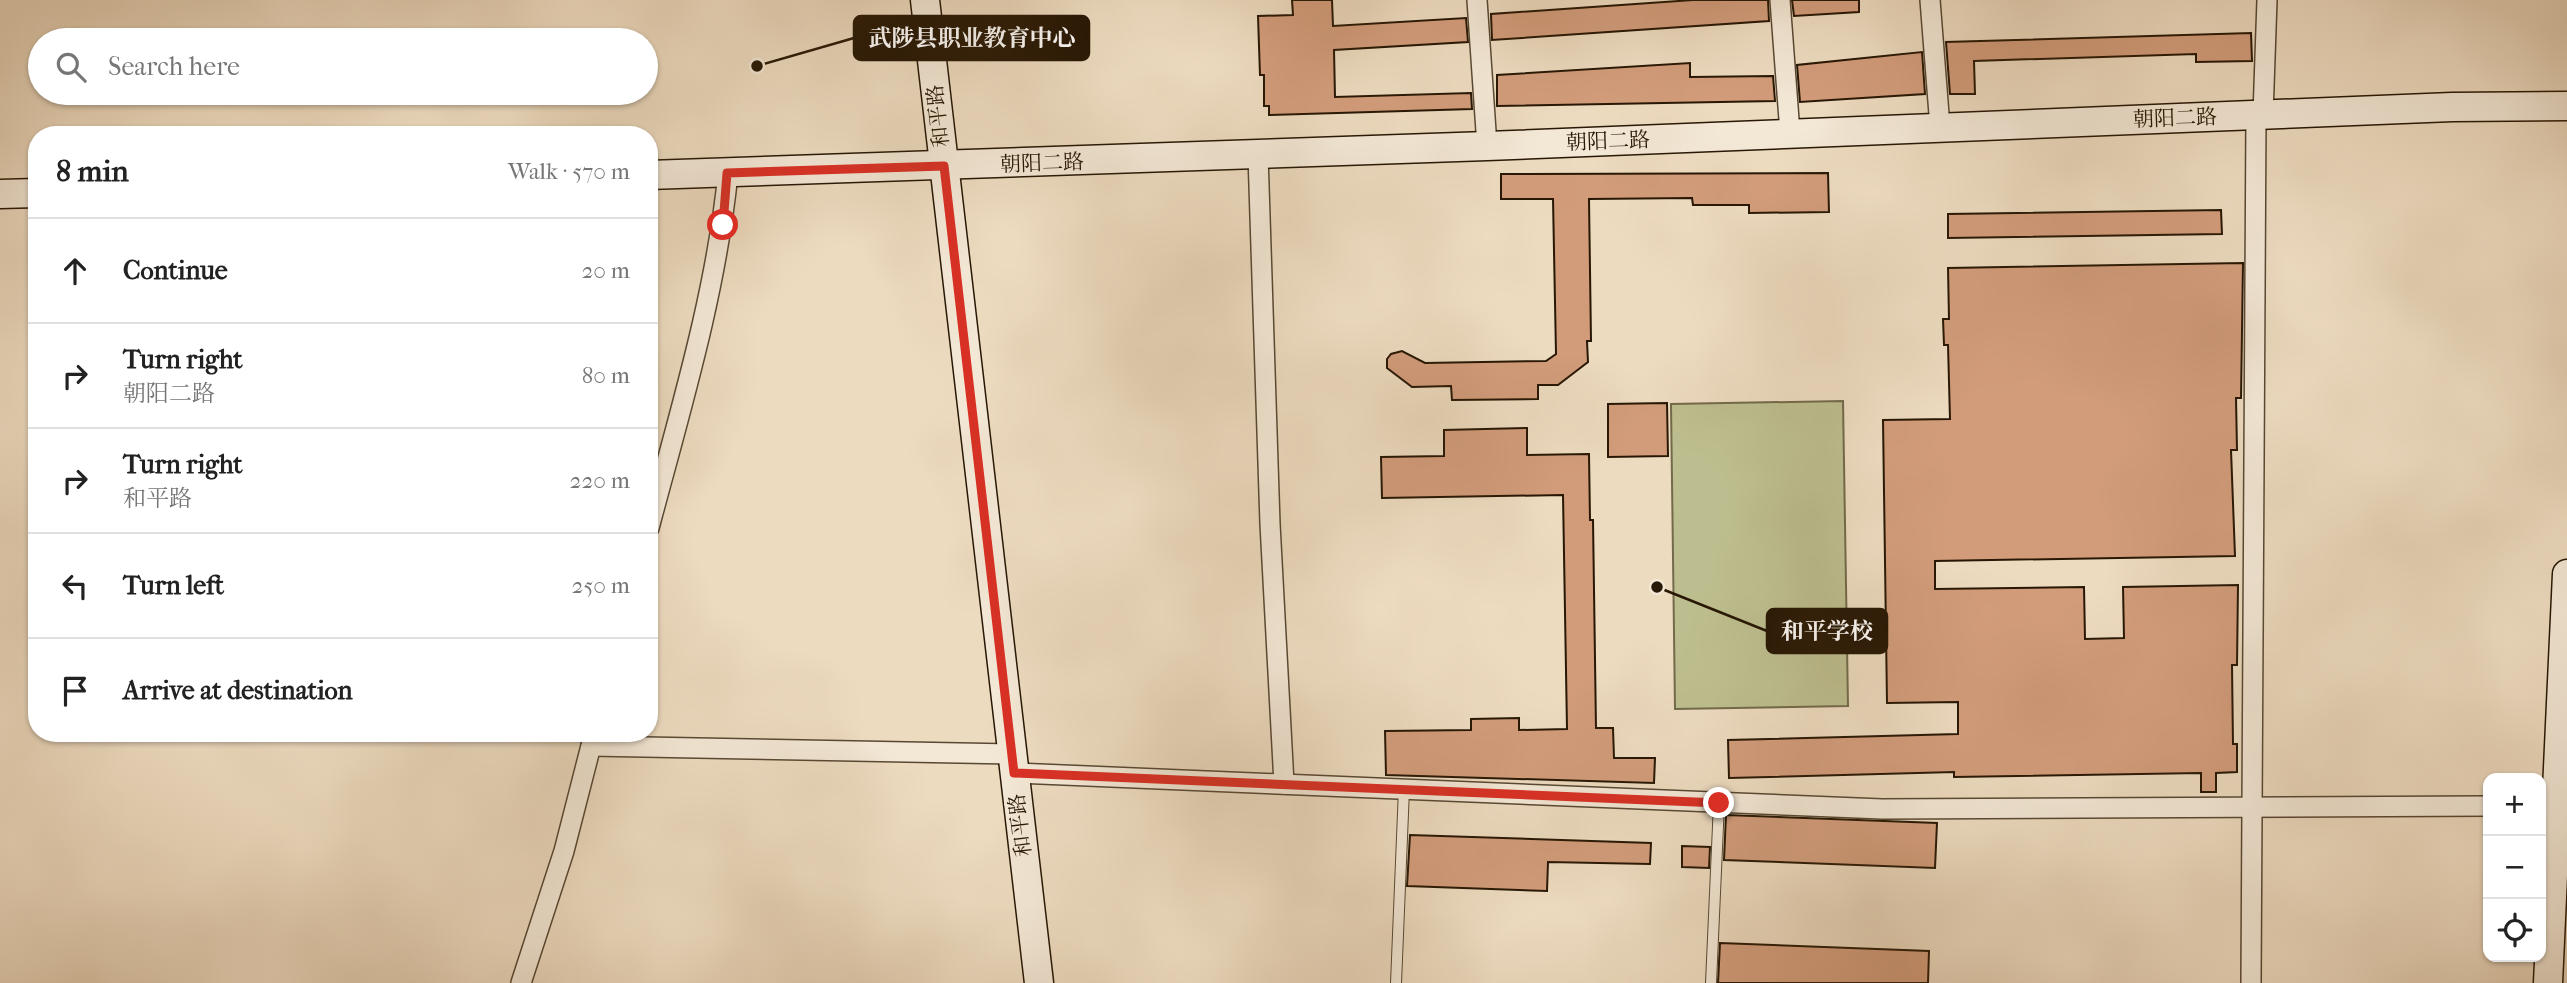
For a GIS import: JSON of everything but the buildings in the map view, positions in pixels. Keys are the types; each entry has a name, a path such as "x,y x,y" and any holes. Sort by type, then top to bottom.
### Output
{"street":[{"name":"和平路","path":"925,0 1039,983"},
{"path":"1477,0 1487,146"},
{"path":"1780,0 1790,133"},
{"path":"1930,0 1940,127"},
{"path":"2251,983 2259,115 2267,0"},
{"name":"朝阳二路","path":"658,175 1258,155 2452,107 2567,106"},
{"path":"1258,155 1270,524 1284,784"},
{"path":"658,494 699,339 723,225 727,173"},
{"path":"0,194 28,193"},
{"path":"2548,983 2549,806 2567,574"},
{"path":"521,983 564,851 592,742"},
{"path":"630,742 1013,763 1284,784 1882,809 2483,806"}],"lane":[{"path":"1396,983 1404,789"},
{"path":"1711,983 1719,803"}],"green space":[{"path":"1843,401 1848,706 1675,709 1671,404"}],"place":[{"name":"武陟县职业教育中心","path":"757,66"},
{"name":"和平学校","path":"1657,587"}],"route":[{"path":"723,225 727,173 944,166 1014,773 1719,803"}]}
